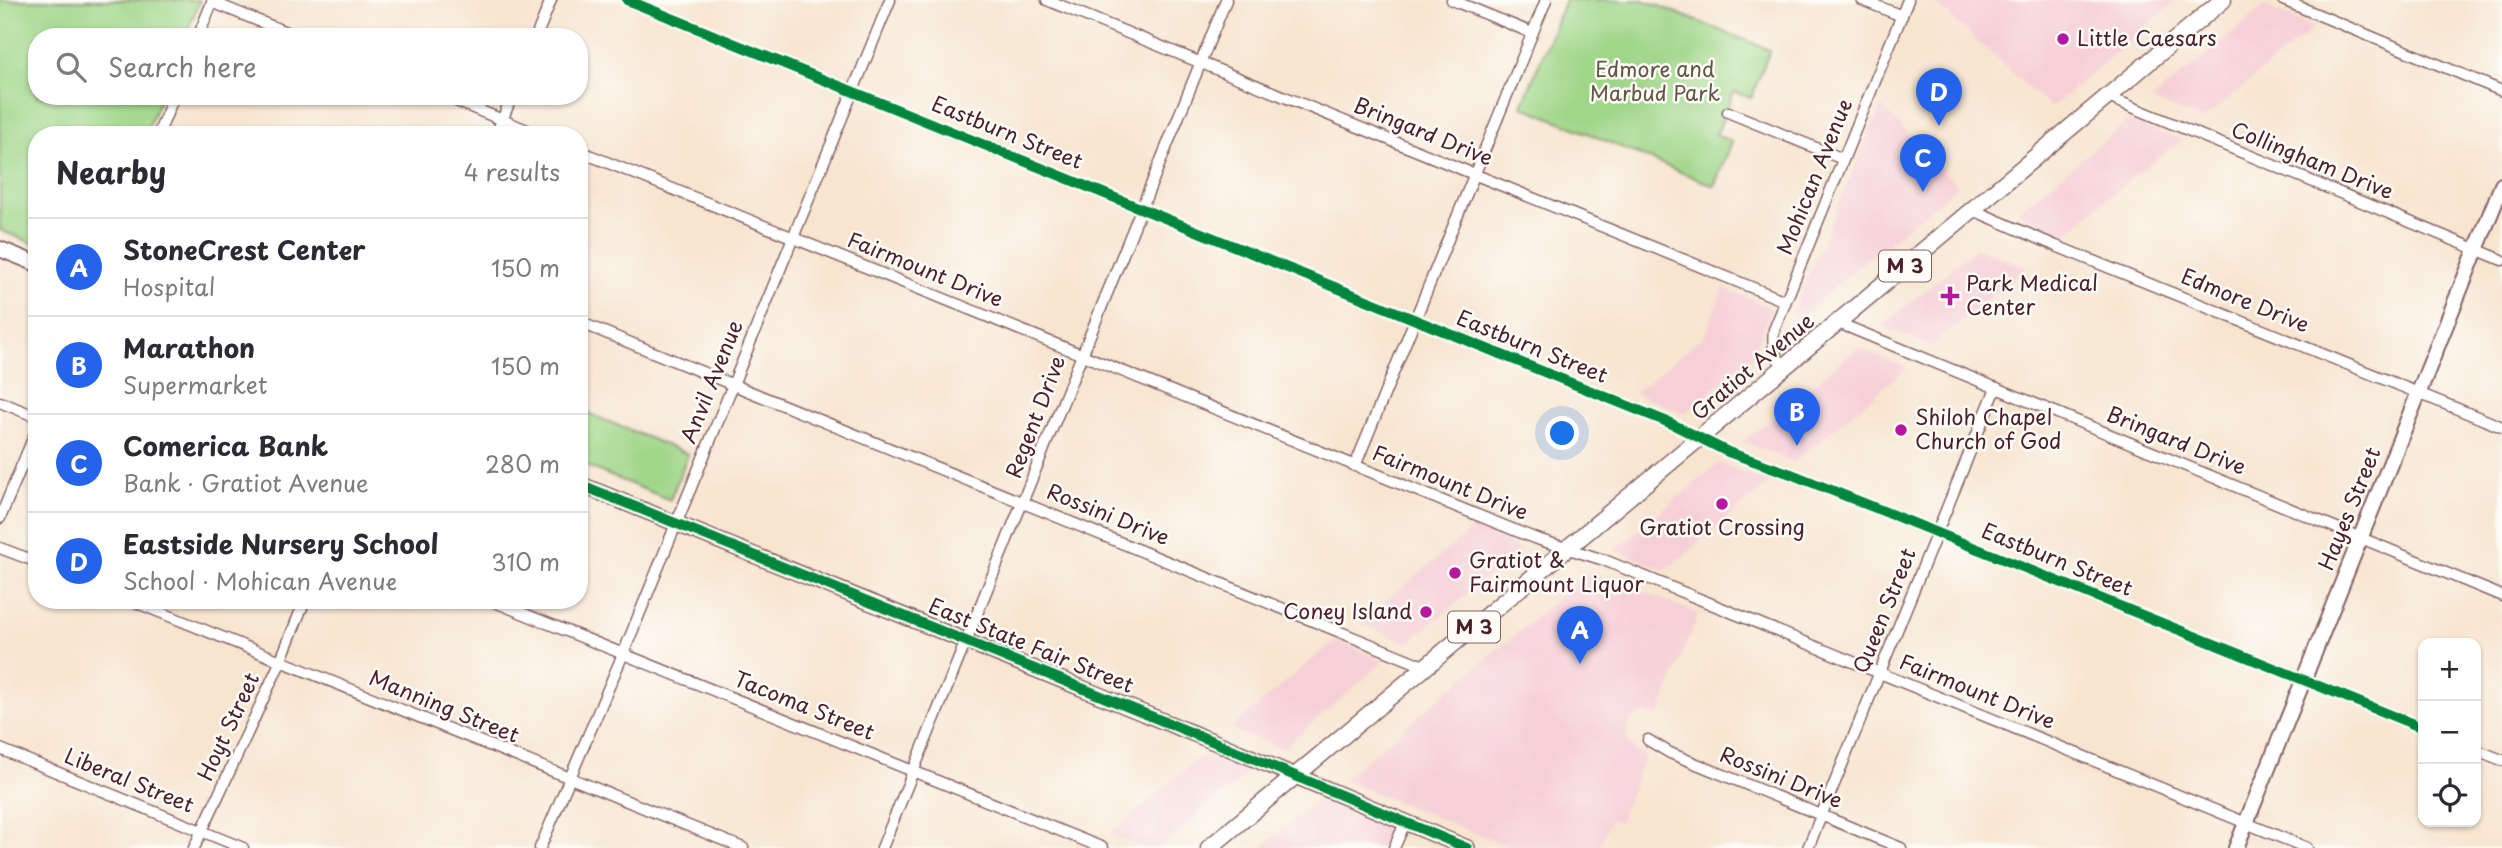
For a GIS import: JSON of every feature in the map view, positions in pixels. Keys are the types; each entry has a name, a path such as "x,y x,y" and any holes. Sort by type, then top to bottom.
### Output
{"main road":[{"name":"Gratiot Avenue","path":"1209,848 2223,0"}],"street":[{"path":"540,28 551,0"},
{"name":"Eastburn Street","path":"627,0 1670,423 1732,453 1791,474 2418,727"},
{"name":"Anvil Avenue","path":"540,848 623,654 890,0"},
{"name":"Bringard Drive","path":"1047,0 1785,301"},
{"name":"Regent Drive","path":"882,848 1226,0"},
{"path":"1452,0 1532,33"},
{"path":"1354,466 1546,0"},
{"path":"1862,0 1902,16"},
{"name":"Mohican Avenue","path":"1784,368 1774,354 1774,330 1909,0"},
{"path":"2283,0 2502,91"},
{"path":"202,28 213,1 277,28"},
{"name":"Collingham Drive","path":"2108,97 2502,260"},
{"path":"162,126 170,105"},
{"path":"466,105 517,126"},
{"path":"500,126 508,105"},
{"path":"1728,112 1843,159"},
{"name":"Fairmount Drive","path":"588,155 1354,466 1566,549 1604,560 2307,848"},
{"name":"Hayes Street","path":"2236,848 2502,185"},
{"name":"Edmore Drive","path":"1973,209 2056,246 2502,427"},
{"path":"0,249 28,260"},
{"name":"Bringard Drive","path":"1836,322 2502,596"},
{"name":"Rossini Drive","path":"588,326 1426,667"},
{"name":"Queen Street","path":"1808,848 1996,388"},
{"path":"0,402 28,413"},
{"path":"0,518 28,451"},
{"name":"East State Fair Street","path":"588,488 1467,848"},
{"path":"0,548 28,559"},
{"name":"Manning Street","path":"152,609 743,848"},
{"name":"Hoyt Street","path":"194,848 301,609"},
{"name":"Tacoma Street","path":"512,609 1103,848"},
{"name":"Rossini Drive","path":"1648,740 1670,753 1901,848"},
{"name":"Liberal Street","path":"0,749 243,848"},
{"path":"2481,752 2502,760"},
{"path":"1394,848 1405,823"}],"shaded area":[{"path":"1932,0 2177,0 2051,108"},
{"path":"2265,6 2314,28 2202,120 2152,100"},
{"path":"1881,106 1958,186 1797,320 1791,316"},
{"path":"2128,121 2182,140 2132,177 2067,233 2016,213"},
{"path":"1976,248 2027,267 1931,346 1882,326"},
{"path":"1724,288 1772,307 1752,357 1685,413 1635,393 1705,335"},
{"path":"1858,347 1907,368 1794,462 1743,442"},
{"path":"1719,463 1769,483 1666,570 1615,550"},
{"path":"1473,528 1521,549 1408,643 1360,623"},
{"path":"1591,571 1698,614 1659,716 1644,713 1631,720 1628,725 1626,736 1629,744 1645,756 1619,822 1611,819 1599,848 1513,848 1342,780"},
{"path":"1336,640 1384,661 1282,749 1230,729"},
{"path":"1203,754 1248,773 1159,848 1145,848 1110,835"},
{"path":"1317,801 1388,830 1381,848 1261,848"}],"green space":[{"path":"0,0 200,0 189,28 28,28 28,105 157,105 149,126 28,126 28,241 0,230"},
{"name":"Edmore and Marbud Park","path":"1565,0 1644,0 1770,50 1751,98 1734,92 1716,135 1732,142 1714,186 1522,106"},
{"path":"588,413 688,454 670,500 588,467"}],"cycle path":[{"path":"627,0 1670,423 1728,452 1791,474 2418,726"},
{"path":"588,488 1212,741 1467,848"}],"place":[{"name":"Little Caesars","path":"2063,39"},
{"name":"Eastside Nursery School","path":"1939,126"},
{"name":"Comerica Bank","path":"1923,192"},
{"name":"Park Medical Center","path":"1950,296"},
{"name":"Shiloh Chapel Church of God","path":"1901,430"},
{"name":"Marathon","path":"1797,446"},
{"name":"Gratiot Crossing","path":"1722,504"},
{"name":"Gratiot & Fairmount Liquor","path":"1455,573"},
{"name":"Coney Island","path":"1426,612"},
{"name":"StoneCrest Center","path":"1580,664"}]}
